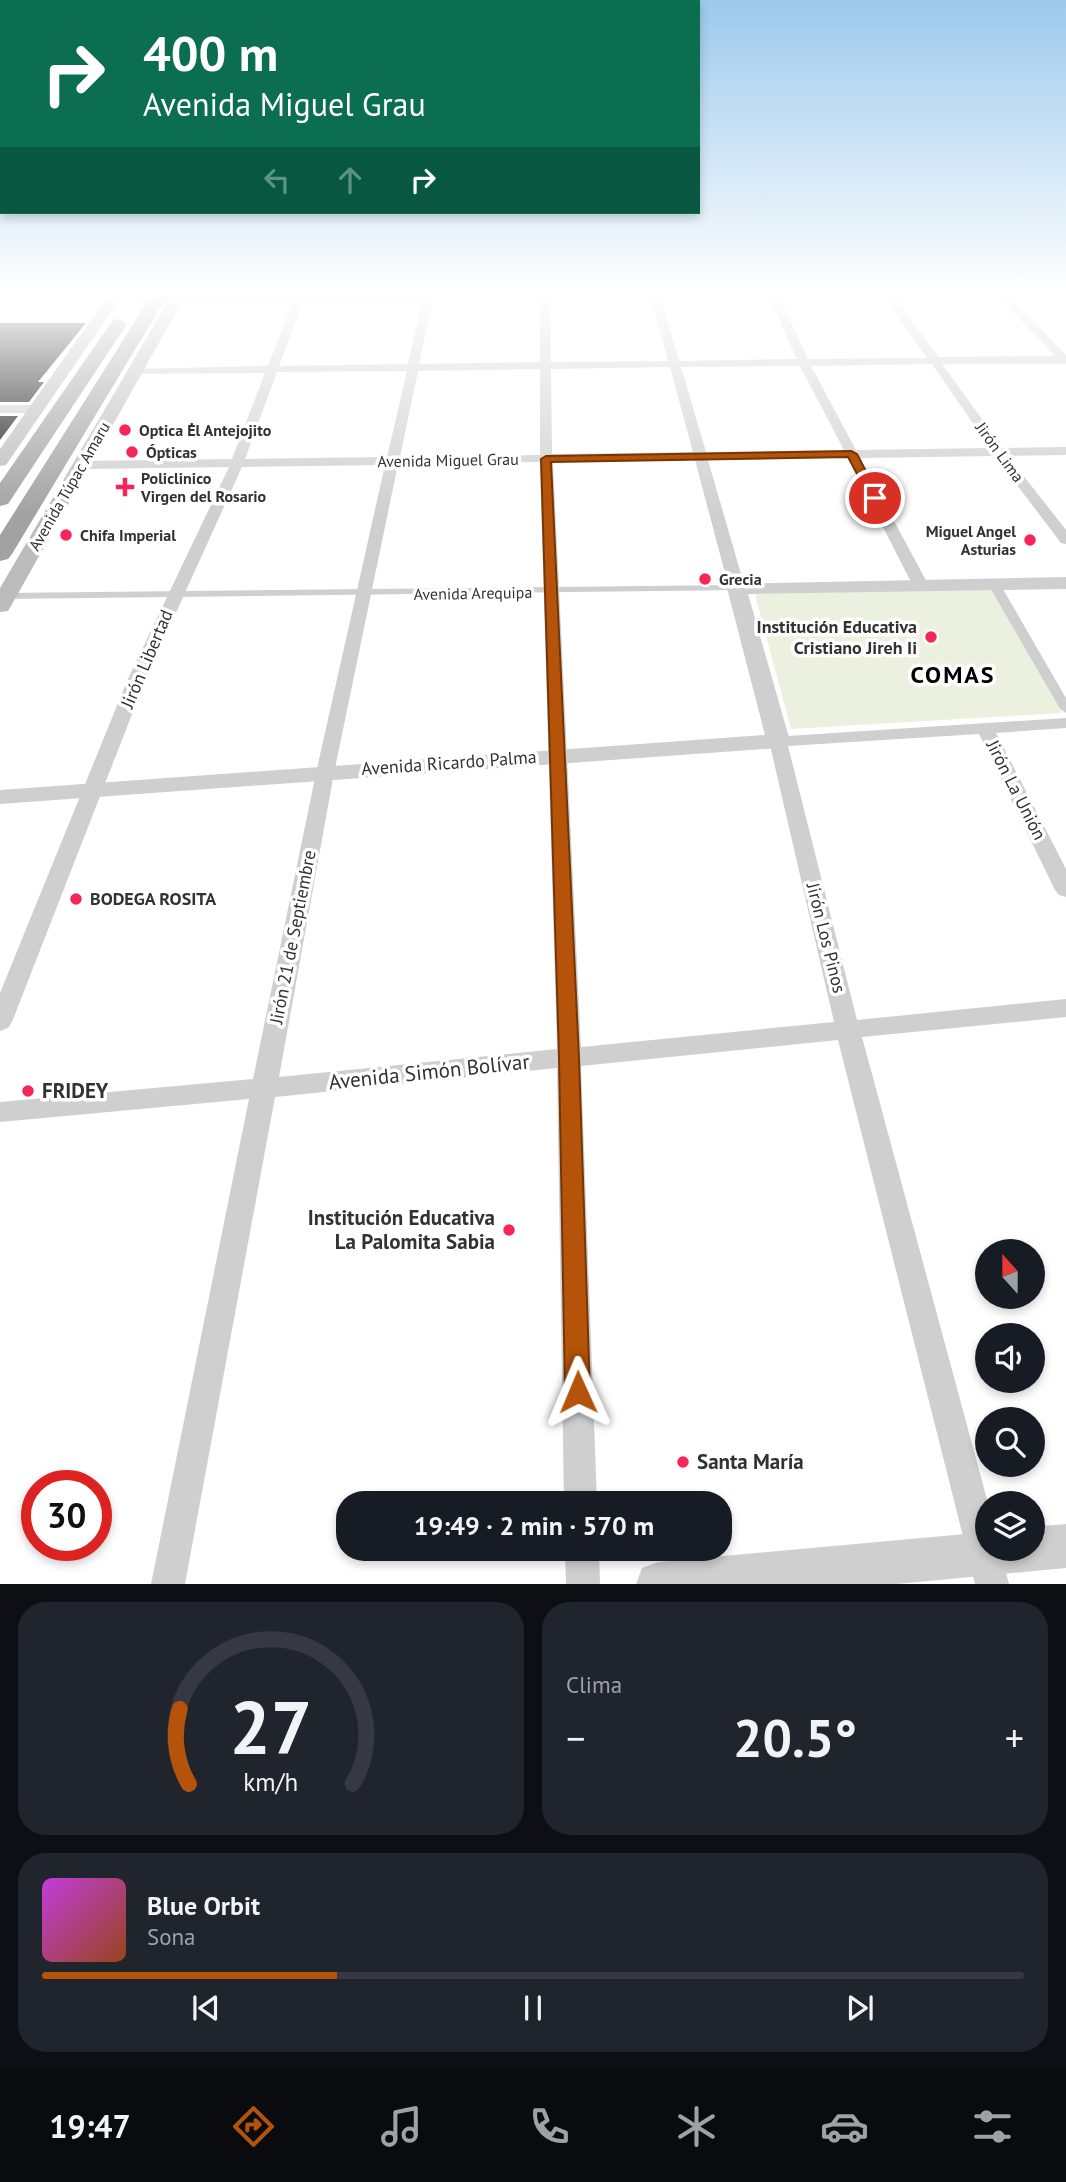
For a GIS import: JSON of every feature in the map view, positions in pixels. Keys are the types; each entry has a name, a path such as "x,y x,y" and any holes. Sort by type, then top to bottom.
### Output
{"highway":[{"path":"0,499 42,434 99,367"},
{"name":"Avenida Túpac Amaru","path":"0,554 115,367"},
{"path":"0,480 30,440 42,434"}],"main road":[{"path":"2,455 65,367"},
{"name":"Avenida Túpac Amaru","path":"3,601 136,367"}],"street":[{"name":"Jirón 21 de Septiembre","path":"168,1584 325,773 414,367"},
{"path":"135,371 425,367"},
{"path":"548,367 546,459 555,755 569,1058 581,1491"},
{"name":"Jirón Los Pinos","path":"675,367 778,741 848,1030 988,1569"},
{"path":"807,367 921,586"},
{"name":"Jirón Lima","path":"939,367 1066,540"},
{"name":"Jirón Libertad","path":"0,1022 136,681 237,463 274,369"},
{"path":"0,410 36,409"},
{"name":"Avenida Miguel Grau","path":"82,465 1066,451"},
{"name":"Avenida Arequipa","path":"3,601 174,595 1066,583"},
{"path":"994,584 1066,709"},
{"name":"Avenida Ricardo Palma","path":"0,797 555,755 1066,723"},
{"name":"Jirón La Unión","path":"985,728 1066,890"},
{"name":"Avenida Simón Bolívar","path":"0,1112 1066,1008"},
{"path":"658,1584 988,1569 1066,1546"},
{"path":"582,1561 583,1584"}],"green space":[{"path":"993,589 1062,713 791,729 755,594"}],"building":[{"path":"0,367 50,367 38,382 44,382 29,402 0,402"},
{"path":"0,416 18,416 0,440"}],"place":[{"name":"Optica Ėl Antejojito","path":"125,430"},
{"name":"Ópticas","path":"132,452"},
{"name":"Policlinico Virgen del Rosario","path":"125,487"},
{"name":"Chifa Imperial","path":"66,535"},
{"name":"Miguel Angel Asturias","path":"1030,540"},
{"name":"Grecia","path":"705,579"},
{"name":"Institución Educativa Cristiano Jireh Ii","path":"931,637"},
{"name":"BODEGA ROSITA","path":"76,899"},
{"name":"FRIDEY","path":"28,1091"},
{"name":"Institución Educativa La Palomita Sabia","path":"509,1230"},
{"name":"Santa María","path":"683,1462"}],"district":[{"name":"COMAS","path":"953,675"}],"route":[{"path":"578,1392 569,1058 555,755 546,459 851,454 875,498"}]}
